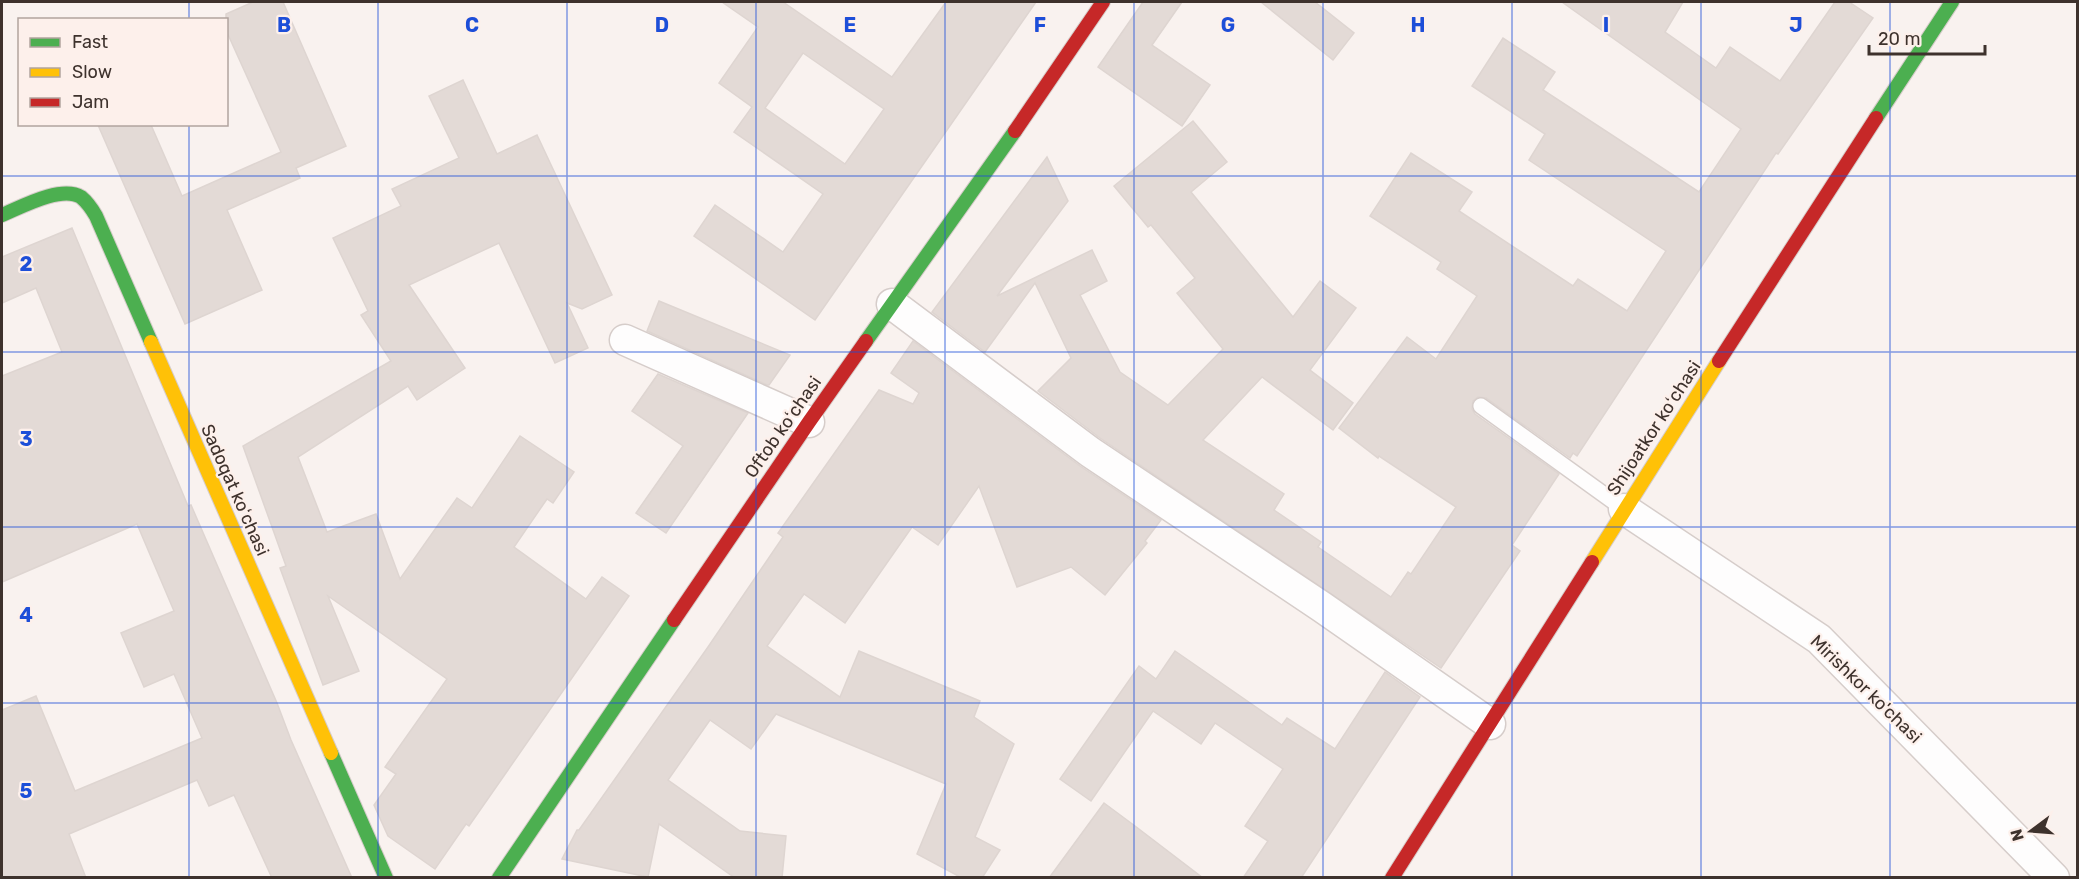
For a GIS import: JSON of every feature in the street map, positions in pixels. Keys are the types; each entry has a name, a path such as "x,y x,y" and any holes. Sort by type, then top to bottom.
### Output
{"street":[{"name":"Oftob koʻchasi","path":"499,878 809,422 985,175 1103,2"},
{"name":"Shijoatkor koʻchasi","path":"1392,878 1836,176 1952,2"},
{"name":"Sadoqat koʻchasi","path":"2,215 62,194 76,195 87,202 96,216 386,878"},
{"path":"892,304 1090,452 1312,600 1490,724"},
{"path":"625,340 809,422"},
{"name":"Mirishkor ko'chasi","path":"1624,509 1819,639 2054,878"}],"lane":[{"path":"1481,406 1624,509"}],"building":[{"path":"253,2 283,2 346,146 296,168 300,178 227,210 262,290 185,324 98,126 151,126 182,196 281,152 228,34 226,14"},
{"path":"722,2 783,2 892,77 946,2 1036,2 815,320 694,236 715,205 783,252 823,194 734,132 752,107 719,83 758,27","holes":["803,53 884,109 845,164 765,108"]},
{"path":"1143,2 1182,2 1152,45 1210,85 1182,126 1098,67"},
{"path":"1261,2 1315,2 1354,33 1333,60"},
{"path":"1562,2 1683,2 1665,32 1716,68 1730,47 1780,81 1835,2 1849,2 1873,18 1778,154 1776,153 1577,456 1573,453 1570,458 1486,398 1478,397 1473,401 1472,409 1475,414 1559,474 1512,545 1520,551 1441,668 1100,438 1038,391 1071,358 1035,283 985,352 932,312 1047,157 1068,201 997,296 1092,250 1107,281 1080,295 1120,372 1168,405 1223,349 1177,293 1195,278 1151,225 1148,227 1114,186 1193,121 1227,162 1191,192 1293,317 1320,281 1356,308 1310,370 1353,403 1333,430 1262,377 1203,440 1284,494 1274,510 1321,542 1318,547 1391,597 1408,572 1411,574 1456,507 1379,456 1378,458 1339,428 1407,337 1436,359 1477,296 1437,269 1441,262 1370,216 1411,153 1472,192 1459,211 1573,286 1578,279 1627,311 1666,251 1529,160 1545,134 1472,86 1503,38 1555,72 1543,90 1699,192 1741,129"},
{"path":"463,80 497,154 537,135 612,295 582,309 567,303 588,348 555,363 499,243 409,285 465,368 417,400 408,386 298,457 327,532 376,514 400,579 457,498 472,508 520,436 574,472 553,503 547,499 514,547 586,599 602,577 629,596 469,826 466,824 435,869 388,836 374,805 396,774 385,767 447,679 328,596 359,671 323,685 280,568 286,566 243,446 391,361 361,315 368,311 333,238 401,206 392,189 459,158 429,96"},
{"path":"72,228 188,506 191,505 352,878 272,878 234,795 209,806 197,780 69,834 86,878 2,878 2,710 36,696 75,791 202,738 174,674 144,687 121,633 174,611 137,524 2,582 2,376 62,352 36,288 2,303 2,257"},
{"path":"659,301 790,355 767,385 647,331"},
{"path":"913,341 1080,466 1161,520 1145,541 1147,543 1105,595 1071,567 1017,587 979,486 938,545 912,527 845,623 804,594 767,646 840,697 859,651 980,701 974,717 1014,744 975,837 1000,850 982,878 962,878 917,854 946,784 776,714 751,749 710,720 668,780 740,831 786,836 782,878 735,878 659,824 648,877 562,859 577,830 708,647 783,537 778,533 879,390 913,404 919,393 891,373"},
{"path":"658,374 748,413 666,533 636,513 683,446 632,411"},
{"path":"1175,651 1282,725 1287,718 1335,749 1385,672 1420,697 1301,878 1243,878 1268,841 1245,826 1283,769 1215,723 1201,744 1153,711 1091,801 1060,779 1139,666 1156,679"},
{"path":"1104,803 1135,826 1203,878 1049,878"}],"traffic: fast":[{"path":"1876,118 1952,2"},
{"path":"866,341 1015,131"},
{"path":"2,215 52,195 73,194 81,197 96,216 151,342"},
{"path":"499,878 674,620"},
{"path":"331,753 386,878"}],"traffic: slow":[{"path":"151,342 331,753"},
{"path":"1592,562 1719,361"}],"traffic: jam":[{"path":"1015,131 1103,2"},
{"path":"1719,361 1876,118"},
{"path":"674,620 866,341"},
{"path":"1392,878 1592,562"}]}
